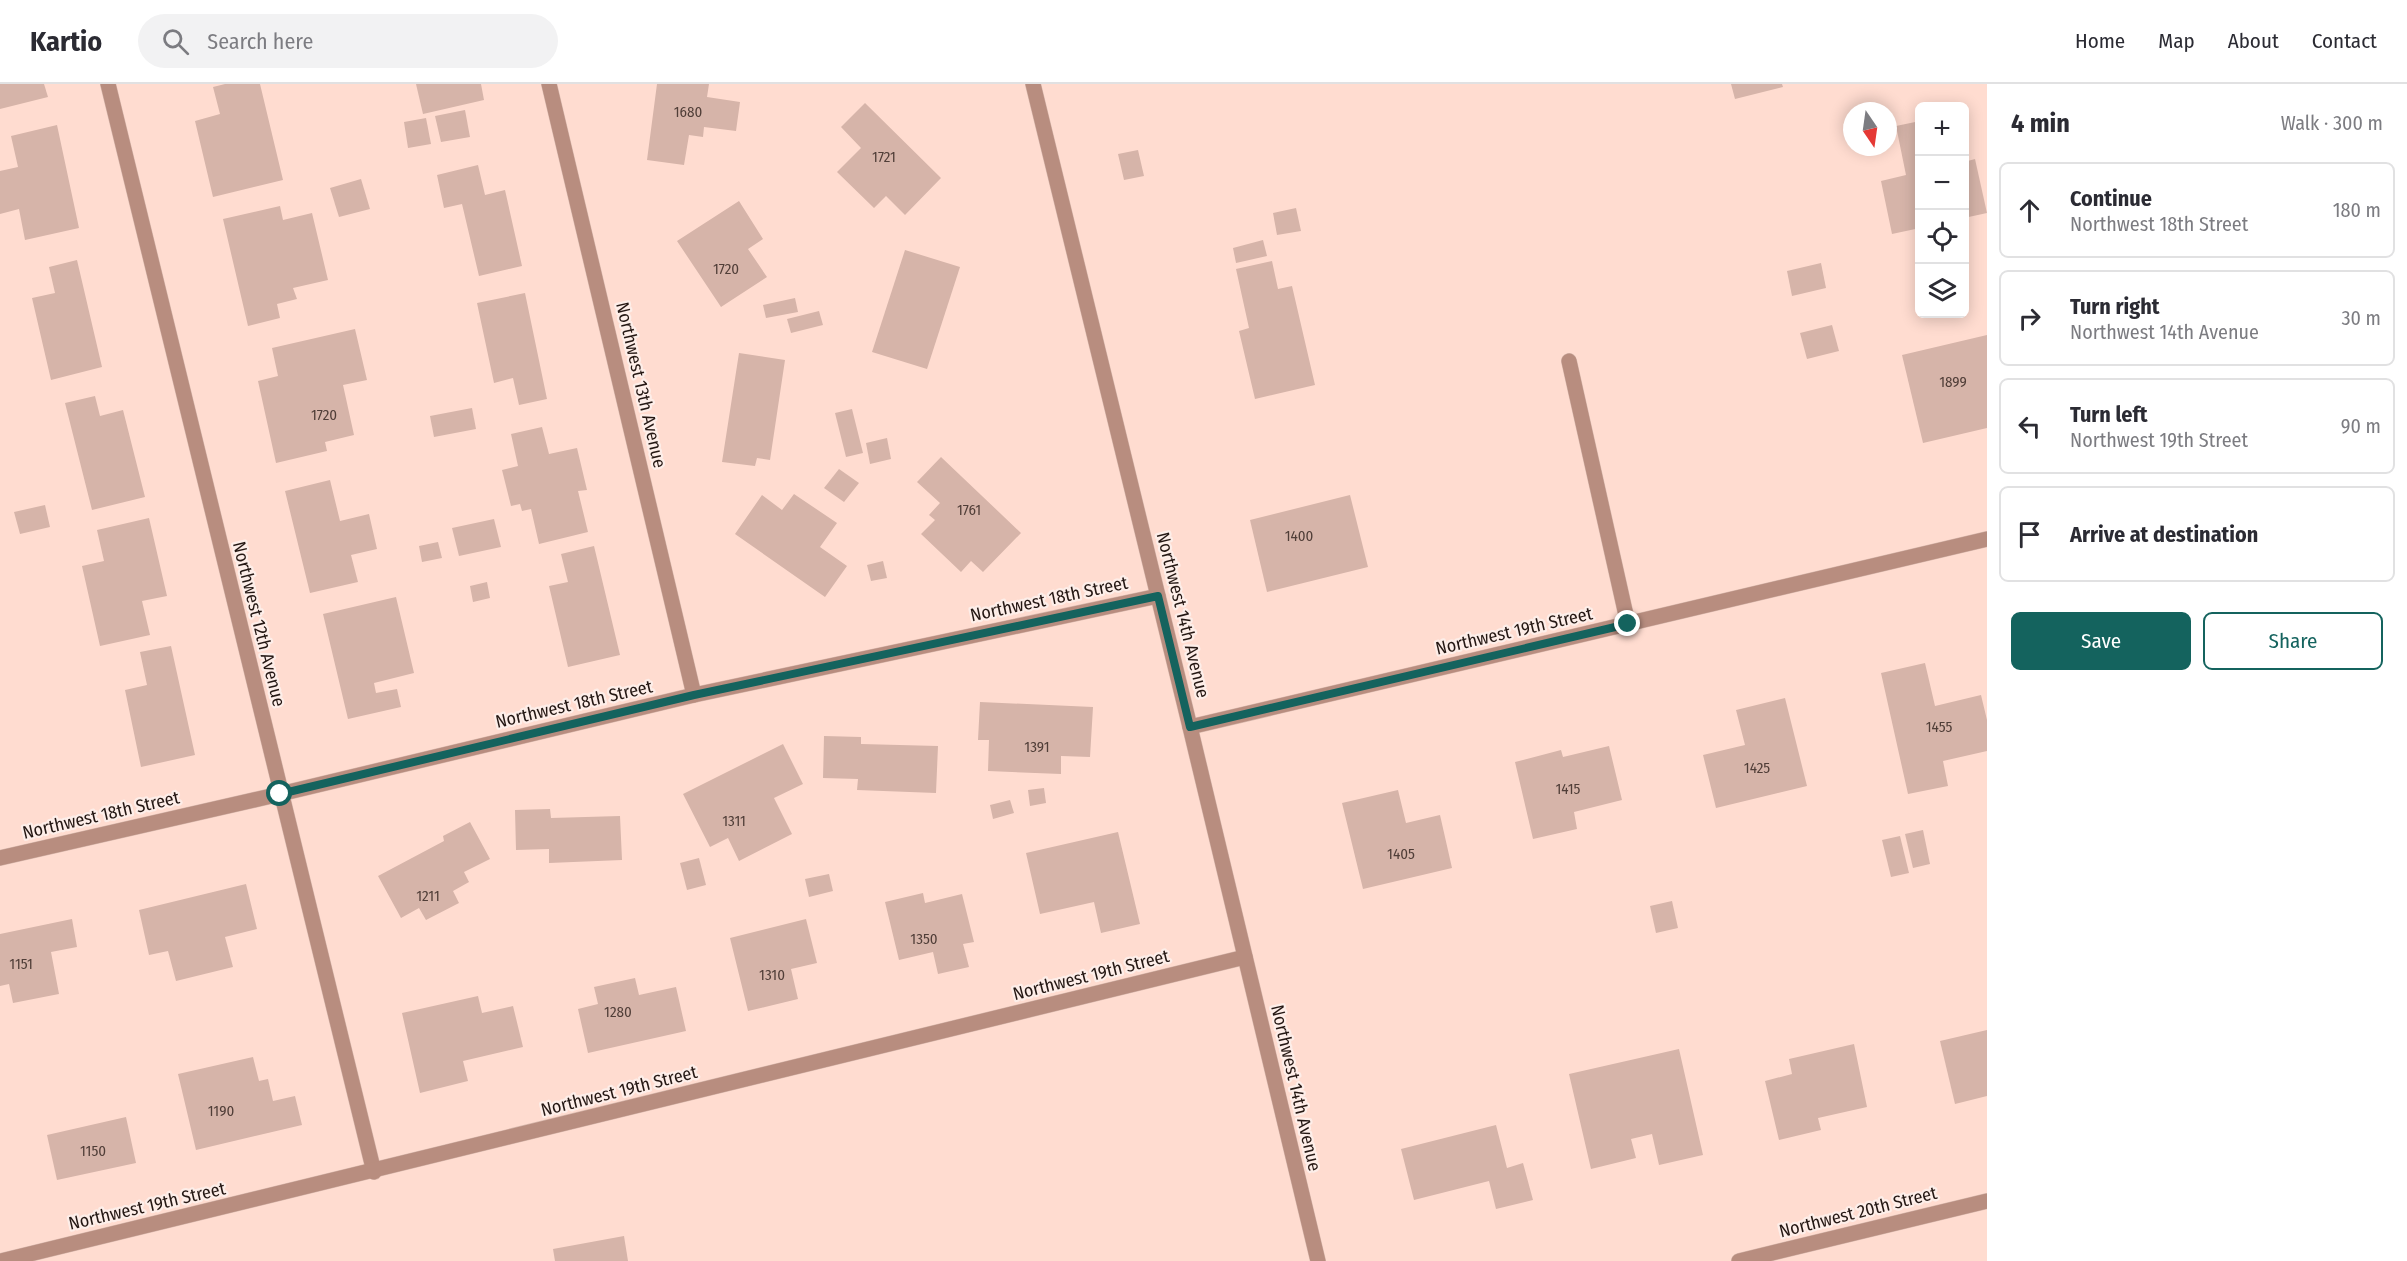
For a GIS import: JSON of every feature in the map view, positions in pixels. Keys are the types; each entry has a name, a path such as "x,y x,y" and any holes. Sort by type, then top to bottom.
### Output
{"street":[{"name":"Northwest 12th Avenue","path":"108,84 374,1172"},
{"name":"Northwest 13th Avenue","path":"549,84 694,695"},
{"name":"Northwest 14th Avenue","path":"1033,84 1318,1261"},
{"path":"1569,361 1628,624"},
{"name":"Northwest 19th Street","path":"1190,727 1987,539"},
{"name":"Northwest 18th Street","path":"0,858 694,695 1158,596"},
{"name":"Northwest 19th Street","path":"1,1261 374,1172 1245,957"},
{"name":"Northwest 20th Street","path":"1739,1261 1987,1201"}],"building":[{"path":"0,84 44,84 48,97 0,109"},
{"path":"225,84 260,84 283,180 213,197 195,121 220,114 213,87"},
{"path":"416,84 481,84 484,100 423,114"},
{"path":"657,84 709,84 707,97 740,102 736,131 704,127 703,137 689,135 684,165 647,160"},
{"path":"1731,84 1782,84 1783,87 1735,99"},
{"path":"865,103 941,178 905,215 886,196 874,208 837,172 861,148 841,127"},
{"path":"465,110 470,137 441,142 435,116"},
{"path":"426,118 431,144 408,148 404,122"},
{"path":"1915,122 1915,229 1892,234 1881,181 1906,175 1897,126"},
{"path":"57,125 79,228 25,240 19,209 0,214 0,171 18,167 11,136"},
{"path":"1138,150 1144,176 1124,180 1118,154"},
{"path":"1975,159 1987,213 1969,217 1969,210 1969,161"},
{"path":"478,165 485,195 505,190 522,266 479,276 462,204 444,208 437,175"},
{"path":"361,179 370,209 339,217 330,188"},
{"path":"739,201 763,239 748,249 767,277 721,307 677,241"},
{"path":"280,206 283,220 312,213 328,280 293,288 297,299 277,304 280,318 248,326 223,219"},
{"path":"1296,208 1301,231 1277,235 1273,213"},
{"path":"1263,240 1267,256 1236,263 1233,248"},
{"path":"905,250 960,267 927,369 872,352"},
{"path":"77,260 102,367 51,380 32,298 55,293 49,267"},
{"path":"1272,261 1278,289 1292,286 1315,385 1255,399 1239,331 1249,328 1236,269"},
{"path":"1821,263 1826,288 1792,296 1787,271"},
{"path":"525,293 547,399 519,405 513,378 494,383 477,303"},
{"path":"795,298 798,312 766,318 763,305"},
{"path":"819,311 823,325 791,333 787,319"},
{"path":"1832,325 1839,351 1807,359 1800,333"},
{"path":"355,329 367,380 343,385 354,435 325,442 327,451 276,463 258,381 278,376 272,348"},
{"path":"1987,335 1987,428 1923,443 1902,355"},
{"path":"739,353 785,360 770,460 757,458 755,466 722,462"},
{"path":"95,396 100,416 123,410 145,497 92,510 65,403"},
{"path":"472,408 476,429 434,437 430,416"},
{"path":"852,409 863,453 846,457 835,413"},
{"path":"542,427 549,454 577,448 587,490 578,491 588,532 539,544 531,509 522,511 520,504 511,506 502,470 518,466 511,434"},
{"path":"887,438 891,459 870,464 866,443"},
{"path":"941,457 1021,533 983,572 971,561 961,572 921,534 935,520 929,515 940,503 917,482"},
{"path":"839,469 859,483 844,502 824,488"},
{"path":"330,480 340,521 369,514 377,549 351,555 358,582 310,593 285,491"},
{"path":"794,494 837,523 820,547 847,566 825,597 735,534 762,495 782,510"},
{"path":"1350,495 1368,567 1267,592 1250,520"},
{"path":"45,505 50,527 20,534 14,512"},
{"path":"149,518 167,596 142,601 150,635 100,646 82,566 104,561 97,530"},
{"path":"494,519 501,547 459,556 452,528"},
{"path":"438,542 442,558 422,562 419,546"},
{"path":"594,546 620,655 568,667 549,586 568,582 561,554"},
{"path":"883,561 887,578 871,581 867,565"},
{"path":"487,582 490,598 473,602 470,586"},
{"path":"396,597 414,673 374,683 376,693 397,689 401,707 348,719 323,614"},
{"path":"171,646 195,755 141,767 125,690 147,685 140,652"},
{"path":"1925,663 1935,706 1981,695 1987,720 1987,751 1943,761 1948,786 1908,794 1881,673"},
{"path":"1785,698 1807,786 1716,808 1703,755 1745,745 1736,710"},
{"path":"980,702 1093,707 1090,757 1061,756 1061,774 988,771 989,740 978,740"},
{"path":"824,736 861,737 861,744 938,746 936,793 857,790 858,779 823,778"},
{"path":"783,744 803,784 774,798 792,834 739,861 728,838 710,847 683,794"},
{"path":"1609,746 1622,800 1574,812 1577,829 1533,839 1515,762 1561,750 1563,757"},
{"path":"1044,788 1046,803 1030,806 1028,790"},
{"path":"1398,790 1406,823 1440,815 1452,868 1363,889 1342,803"},
{"path":"1010,800 1014,813 993,819 990,805"},
{"path":"550,809 551,818 620,816 622,860 549,863 549,849 516,850 515,810"},
{"path":"470,822 490,859 464,872 469,882 453,891 459,903 426,920 419,908 401,918 378,876 444,841 443,836"},
{"path":"1923,830 1930,864 1913,868 1905,834"},
{"path":"1118,832 1140,924 1101,933 1094,902 1040,914 1026,853"},
{"path":"1900,836 1909,873 1891,877 1882,840"},
{"path":"699,858 706,885 687,890 680,863"},
{"path":"829,874 833,891 809,897 805,879"},
{"path":"246,884 257,929 225,937 233,967 176,981 168,951 149,955 139,910"},
{"path":"923,893 925,903 962,894 974,942 963,944 969,967 938,974 933,952 899,960 885,902"},
{"path":"1672,901 1678,928 1656,933 1650,906"},
{"path":"72,919 77,947 51,952 59,994 13,1003 9,984 0,986 0,934"},
{"path":"806,919 817,963 791,969 798,999 748,1011 730,938"},
{"path":"635,978 639,995 676,987 686,1031 588,1053 578,1009 598,1004 594,987"},
{"path":"478,996 482,1013 513,1006 523,1047 463,1061 468,1081 420,1093 402,1013"},
{"path":"1987,1030 1987,1096 1955,1104 1940,1041"},
{"path":"1854,1044 1867,1107 1818,1118 1821,1130 1779,1140 1765,1081 1792,1074 1789,1059"},
{"path":"1679,1049 1703,1155 1659,1165 1652,1134 1631,1139 1636,1158 1591,1169 1569,1074"},
{"path":"253,1057 259,1081 268,1079 273,1101 295,1096 302,1125 196,1150 178,1074"},
{"path":"126,1117 136,1163 57,1180 47,1135"},
{"path":"1496,1125 1507,1168 1523,1163 1533,1200 1496,1209 1489,1181 1414,1200 1401,1149"},
{"path":"624,1236 628,1261 555,1261 553,1249"}],"route":[{"path":"280,794 694,695 1158,596 1190,727 1628,624"}]}
